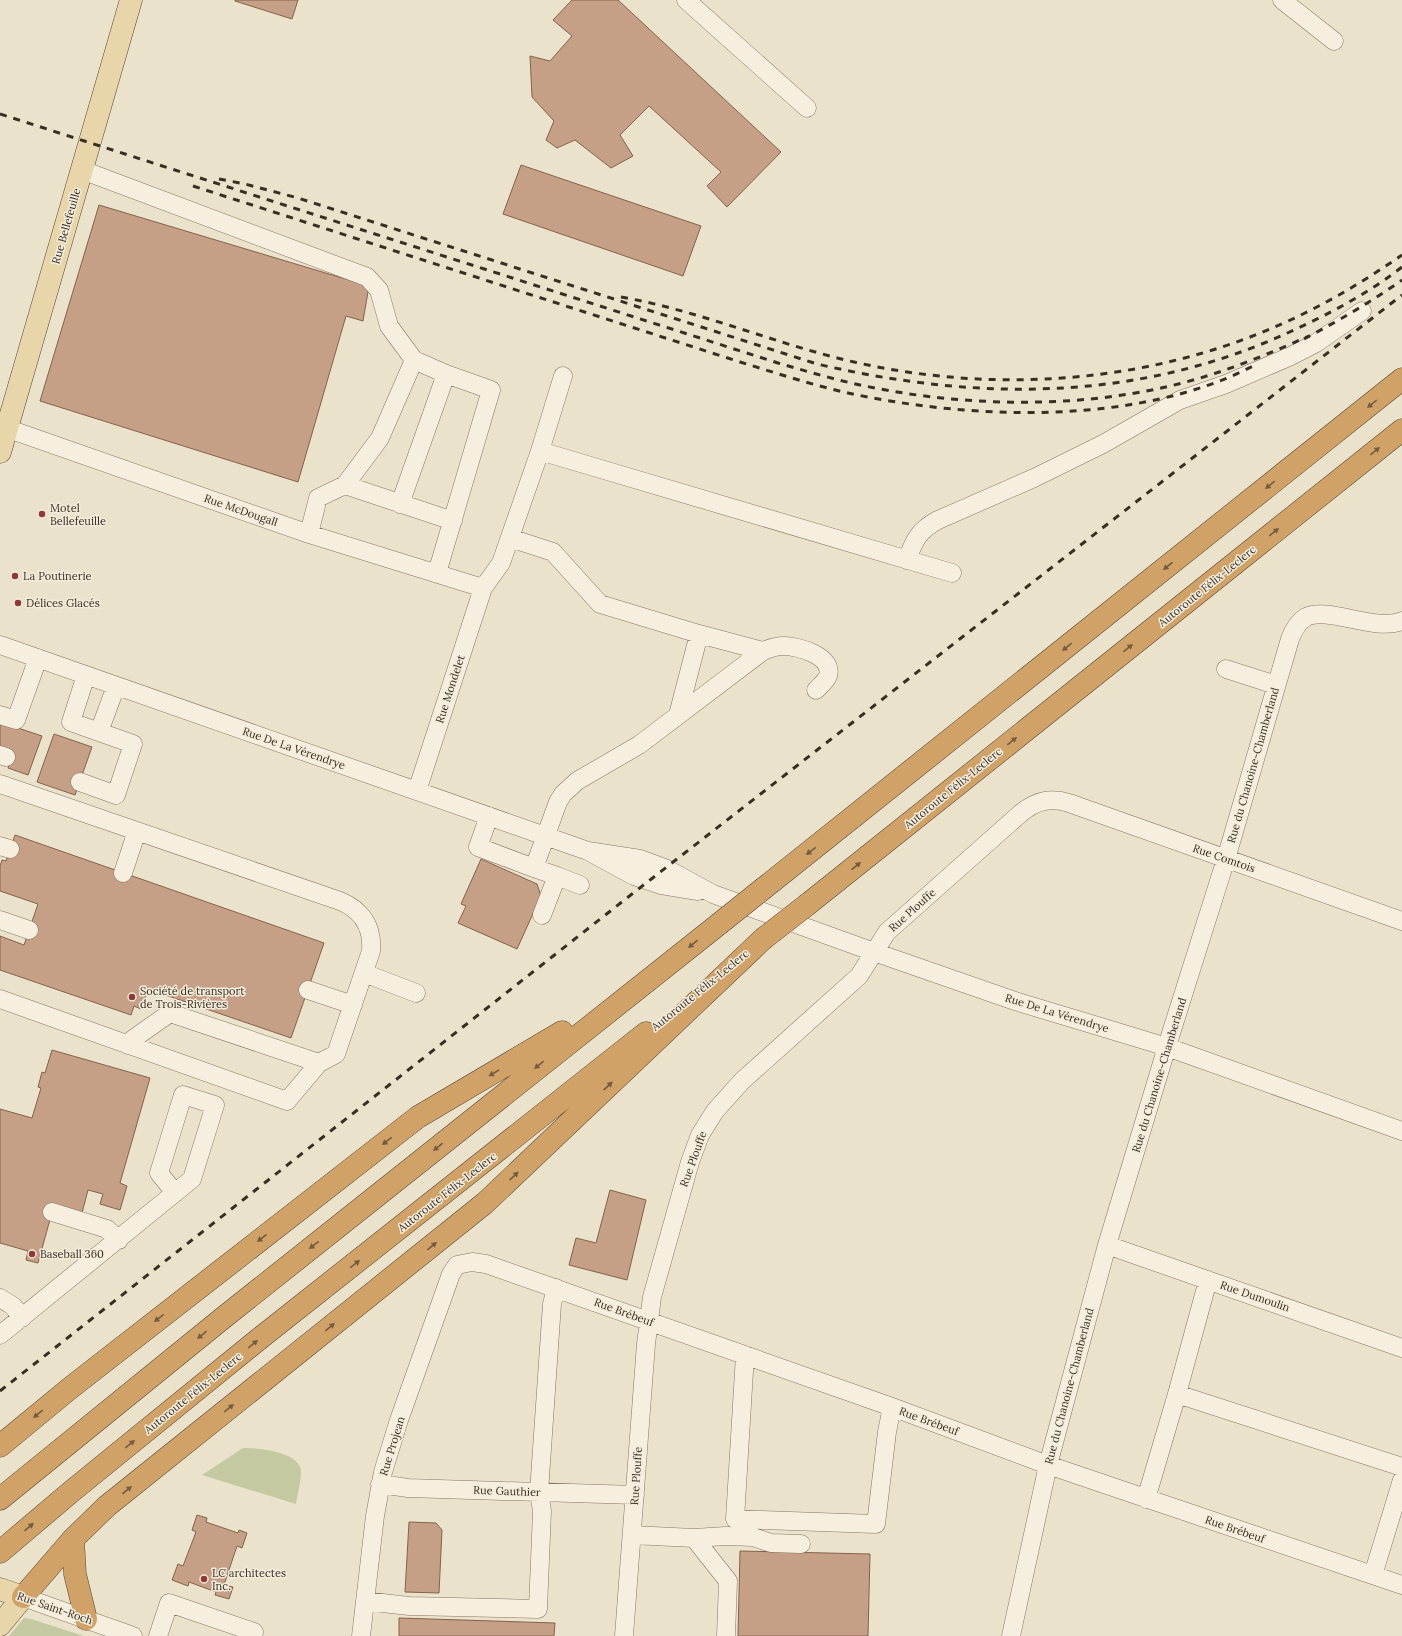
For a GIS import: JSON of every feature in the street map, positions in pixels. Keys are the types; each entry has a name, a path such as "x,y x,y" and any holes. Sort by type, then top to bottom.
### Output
{"highway":[{"path":"0,1499 223,1318 1402,379"},
{"name":"Autoroute Félix-Leclerc","path":"0,1552 72,1491 259,1339 808,904 1402,430"},
{"path":"23,1597 72,1539 108,1506 485,1203 763,939"},
{"path":"0,1446 69,1389 418,1118 636,989"},
{"path":"72,1539 75,1574 86,1619"}],"main road":[{"name":"Rue Bellefeuille","path":"0,452 3,428 82,170 131,0"},
{"name":"Rue Saint-Roch","path":"0,1589 23,1597"},
{"path":"0,1625 23,1597"}],"street":[{"path":"686,0 807,108"},
{"path":"1282,0 1334,41"},
{"path":"82,170 366,276 379,290 389,326 414,360 446,374 491,390 437,573"},
{"path":"907,560 912,546 926,526 1034,478 1096,448 1180,400 1226,384 1292,356 1316,342 1362,311"},
{"path":"309,534 318,498 345,485 380,438 414,360"},
{"path":"400,504 446,374"},
{"name":"Rue Mondelet","path":"417,791 483,588 501,563 540,451 563,376"},
{"name":"Rue McDougall","path":"3,428 309,534 483,588"},
{"path":"540,451 952,573"},
{"path":"345,485 453,521"},
{"path":"510,538 553,552 600,604 699,634 763,651"},
{"name":"Rue du Chanoine-Chamberland","path":"1011,1636 1048,1465 1107,1245 1226,859 1292,633 1305,617 1319,614 1376,623 1401,623"},
{"path":"678,716 699,634"},
{"name":"Rue De La Vérendrye","path":"0,645 588,851 634,876 661,885 713,894 1015,1001 1167,1047 1402,1131"},
{"path":"534,868 558,802 570,787 577,781 639,745 763,651 773,647 786,646 800,648 821,658 826,664 828,676 816,690"},
{"path":"10,720 38,658"},
{"path":"1226,669 1276,684"},
{"path":"80,782 116,795 133,744 71,722 86,675"},
{"path":"99,732 116,686"},
{"path":"0,784 340,901 353,907 366,921 371,939 371,951 336,1054 319,1063 287,1100 0,999"},
{"name":"Rue Comtois","path":"1045,800 1066,802 1402,921"},
{"name":"Rue Plouffe","path":"624,1636 648,1321 652,1297 690,1162 705,1126 721,1103 742,1081 859,976 887,932 1021,813 1033,804 1045,800"},
{"path":"489,816 478,847 580,885"},
{"path":"123,873 137,831"},
{"path":"542,915 557,876"},
{"path":"0,920 29,930"},
{"path":"364,973 416,993"},
{"path":"308,990 353,1005"},
{"path":"128,1044 170,1013 319,1063"},
{"path":"0,1335 119,1240 192,1179 215,1105 183,1095 159,1173 175,1193"},
{"path":"52,1212 107,1229 119,1240"},
{"name":"Rue Dumoulin","path":"1107,1245 1402,1348"},
{"name":"Rue Brébeuf","path":"457,1265 472,1262 486,1264 1048,1465 1402,1585"},
{"name":"Rue Projean","path":"361,1636 380,1484 399,1420 450,1277 457,1265"},
{"path":"1146,1499 1177,1394 1208,1280"},
{"path":"365,1601 409,1606 538,1609 542,1511 539,1492 552,1304 556,1288"},
{"path":"0,1298 13,1306 22,1318"},
{"path":"744,1355 735,1519 876,1524 892,1408"},
{"path":"1177,1394 1402,1467"},
{"path":"1373,1575 1402,1480"},
{"name":"Rue Gauthier","path":"380,1484 408,1488 635,1495"},
{"path":"632,1535 694,1538 726,1536 753,1537 771,1543 805,1538"},
{"path":"694,1538 728,1581 726,1636"},
{"name":"Rue Saint-Roch","path":"23,1597 86,1619 105,1631 133,1636"},
{"path":"158,1636 169,1603 254,1632 253,1636"}],"green space":[{"path":"243,1448 283,1454 291,1457 296,1462 300,1467 301,1475 296,1504 202,1475"},
{"path":"24,1618 31,1619 84,1636 9,1636"}],"building":[{"path":"235,0 298,0 292,19"},
{"path":"572,0 618,0 781,152 727,207 707,186 721,172 649,106 620,135 633,156 611,168 575,140 557,148 546,140 554,121 532,97 530,56 550,61 572,36 553,20"},
{"path":"521,165 701,226 683,276 503,214"},
{"path":"99,205 369,286 363,321 346,316 298,482 40,401"},
{"path":"0,722 42,736 28,775 8,768 13,752 0,747"},
{"path":"54,734 92,747 75,795 37,782"},
{"path":"15,835 324,943 291,1038 148,989 141,1009 134,1006 131,1015 0,970 0,936 24,945 38,904 0,891 0,866 2,860 6,861"},
{"path":"481,859 537,884 541,896 517,949 458,923 466,906 461,904"},
{"path":"52,1050 150,1078 120,1183 127,1186 120,1210 100,1204 103,1194 88,1190 82,1213 54,1205 38,1263 26,1260 28,1251 0,1243 0,1109 32,1118 41,1088 38,1087 42,1072 45,1073"},
{"path":"610,1190 646,1200 627,1280 569,1265 576,1238 596,1243"},
{"path":"197,1515 207,1518 206,1522 238,1533 239,1530 247,1533 242,1548 237,1546 224,1585 233,1587 229,1599 215,1595 216,1592 189,1582 188,1586 172,1580 178,1564 183,1566 196,1532 192,1530"},
{"path":"409,1522 436,1523 442,1530 439,1593 405,1592"},
{"path":"740,1551 870,1554 868,1636 738,1636"},
{"path":"399,1618 555,1623 554,1636 399,1636"}],"railway":[{"path":"0,114 778,363 842,381 890,391 929,397 1010,402 1051,402 1131,394 1188,382 1223,371 1309,336"},
{"path":"219,179 245,184 298,198 817,364 878,376 939,385 1000,389 1060,388 1120,382 1179,371 1238,353 1324,316 1377,285 1402,267"},
{"path":"193,186 780,375 834,390 897,402 948,409 1001,412 1055,412 1108,408 1160,399 1209,385 1255,365"},
{"path":"621,297 651,303 709,319 825,355 854,362 911,372 968,378 1026,380 1083,376 1140,368 1196,355 1250,337 1303,314 1329,301 1366,279 1402,255"},
{"path":"1304,339 1354,311 1402,280"},
{"path":"0,1391 632,894 1402,295"}],"place":[{"name":"Motel Bellefeuille","path":"42,514"},
{"name":"La Poutinerie","path":"15,576"},
{"name":"Délices Glacés","path":"18,603"},
{"name":"Société de transport de Trois-Rivières","path":"132,997"},
{"name":"Baseball 360","path":"32,1254"},
{"name":"LC architectes Inc.","path":"204,1579"}]}
